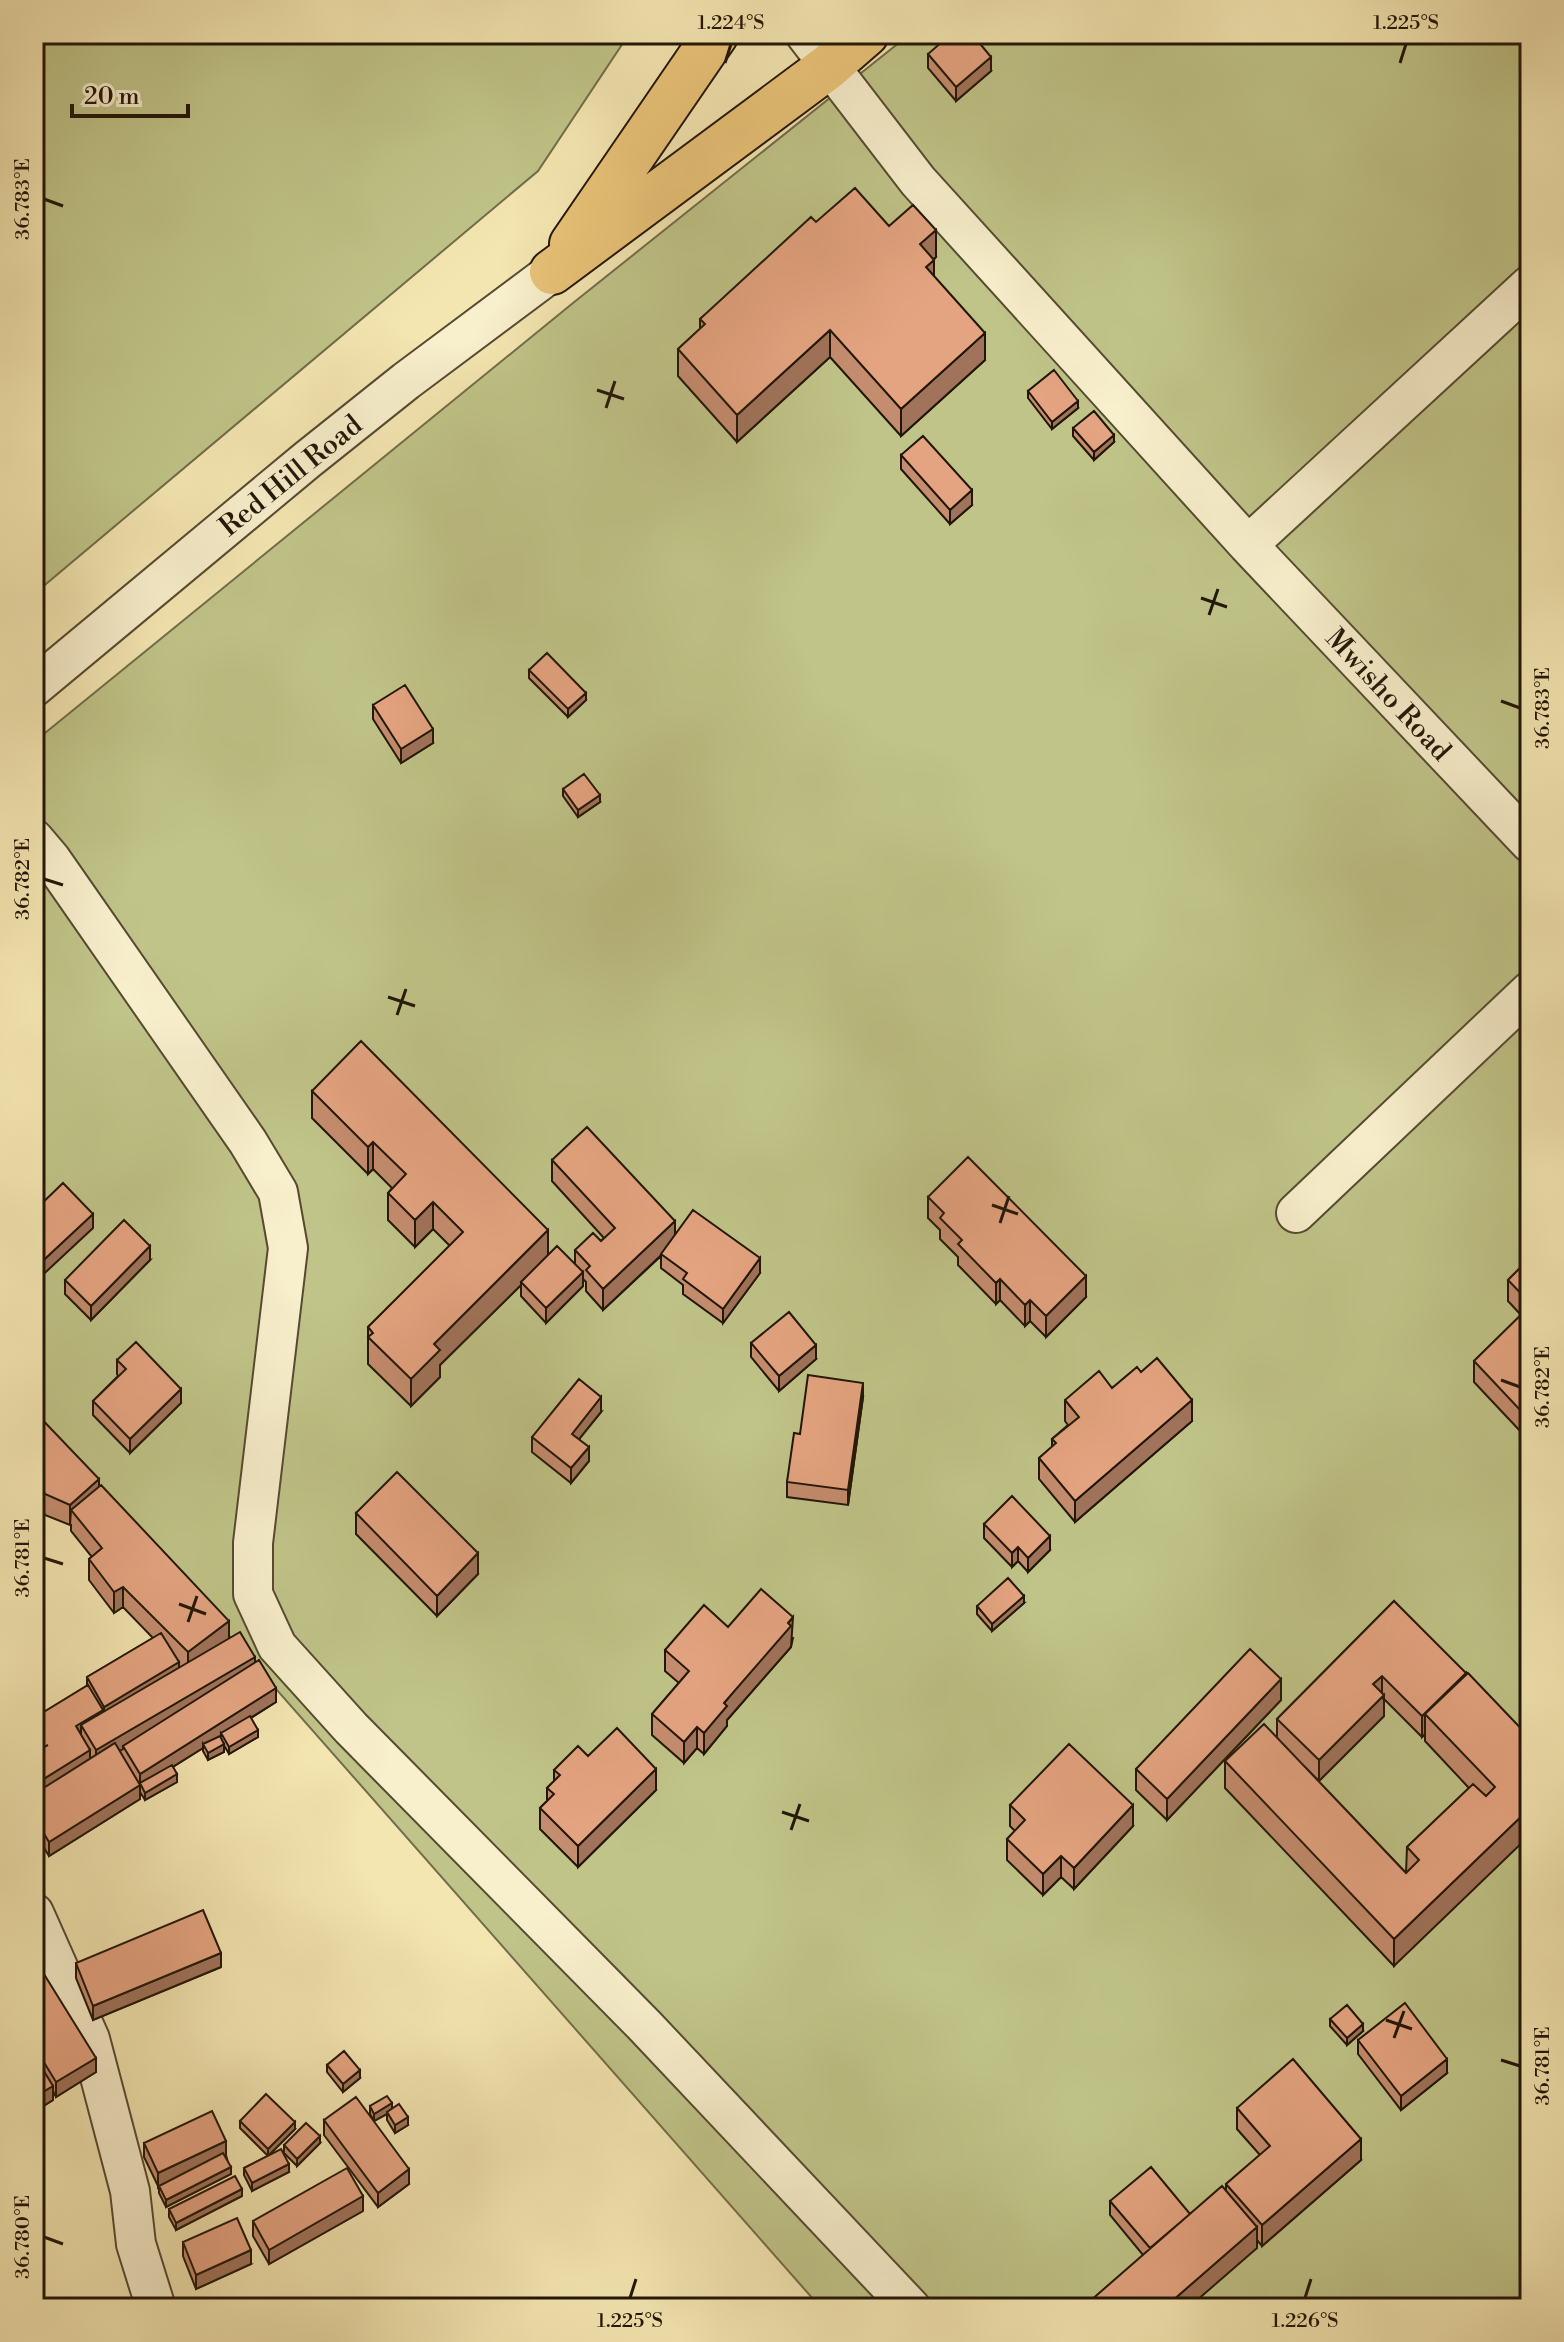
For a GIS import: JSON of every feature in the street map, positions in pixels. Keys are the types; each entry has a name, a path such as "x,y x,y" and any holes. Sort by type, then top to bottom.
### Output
{"main road":[{"name":"Red Hill Road","path":"552,272 716,34"},
{"name":"Red Hill Road","path":"552,272 817,51 866,34"}],"street":[{"name":"Mwisho Road","path":"817,51 918,181 1248,545 1530,843"},
{"name":"Red Hill Road","path":"34,687 418,371 552,272"},
{"path":"1248,545 1530,285"},
{"path":"34,839 248,1142 278,1192 288,1248 253,1543 253,1594 277,1646 351,1728 644,2025 911,2308"},
{"path":"1296,1213 1530,991"},
{"path":"34,1913 90,2039 130,2191 136,2244 156,2308"}],"green space":[{"path":"34,34 629,34 538,171 34,594"},
{"path":"910,34 1530,34 1530,2308 821,2308 34,1414 34,742 573,303"}],"building":[{"path":"951,34 972,34 991,57 956,87 928,54"},
{"path":"855,188 889,226 913,205 936,230 920,244 934,260 926,267 985,333 901,409 830,330 737,415 678,349 705,324 700,319 811,217 816,222"},
{"path":"1054,370 1078,401 1052,422 1028,391"},
{"path":"1094,411 1114,435 1094,452 1073,428"},
{"path":"923,436 972,490 950,510 901,455"},
{"path":"547,653 586,693 568,709 529,670"},
{"path":"405,685 433,729 401,749 373,705"},
{"path":"584,774 600,795 578,810 563,789"},
{"path":"361,1041 548,1230 434,1344 440,1350 411,1379 368,1337 373,1333 368,1327 463,1232 433,1202 415,1220 388,1193 406,1174 373,1142 368,1147 312,1091"},
{"path":"587,1127 675,1221 603,1289 586,1270 590,1266 575,1250 593,1233 601,1241 615,1228 552,1160"},
{"path":"968,1157 1086,1276 1046,1316 1030,1300 1025,1305 1000,1279 996,1283 958,1244 962,1240 940,1218 944,1213 928,1197"},
{"path":"63,1183 93,1214 34,1269 34,1211"},
{"path":"693,1210 760,1258 723,1309 683,1279 687,1273 661,1254"},
{"path":"124,1220 150,1246 91,1306 65,1280"},
{"path":"557,1246 583,1272 546,1308 521,1282"},
{"path":"1530,1258 1530,1303 1508,1280"},
{"path":"1530,1306 1530,1404 1522,1412 1474,1361"},
{"path":"789,1312 816,1345 779,1376 751,1343"},
{"path":"136,1342 181,1389 130,1439 93,1401 126,1369 117,1360"},
{"path":"1157,1358 1192,1400 1075,1501 1039,1458 1056,1443 1052,1439 1079,1417 1065,1400 1099,1371 1112,1388 1137,1367 1141,1372"},
{"path":"808,1375 863,1383 848,1490 787,1482 794,1433 800,1434"},
{"path":"579,1379 601,1397 572,1434 589,1447 571,1468 532,1437"},
{"path":"34,1411 99,1479 70,1505 45,1494 34,1471"},
{"path":"397,1472 478,1553 437,1596 356,1513"},
{"path":"101,1485 229,1621 188,1652 123,1587 114,1592 89,1559 102,1548 71,1510"},
{"path":"1012,1496 1050,1536 1028,1558 1018,1547 1012,1553 984,1524"},
{"path":"1008,1578 1024,1596 992,1624 977,1606"},
{"path":"761,1589 793,1617 788,1623 791,1626 724,1703 727,1706 704,1733 697,1727 684,1742 652,1714 689,1671 665,1650 704,1605 728,1627"},
{"path":"1394,1601 1466,1673 1422,1716 1382,1676 1373,1684 1384,1695 1319,1760 1277,1719"},
{"path":"240,1632 255,1657 96,1750 81,1725"},
{"path":"161,1633 179,1662 104,1707 87,1677"},
{"path":"1250,1649 1281,1679 1167,1799 1136,1769"},
{"path":"259,1660 276,1688 140,1774 123,1746"},
{"path":"1468,1673 1530,1738 1530,1808 1394,1939 1225,1761 1264,1724 1406,1873 1419,1860 1407,1847 1473,1784 1486,1796 1495,1787 1425,1714"},
{"path":"88,1685 103,1710 76,1726 90,1750 34,1785 34,1753 48,1745 34,1752 34,1718"},
{"path":"250,1716 258,1730 229,1747 221,1733"},
{"path":"617,1728 656,1769 578,1846 540,1808 554,1794 547,1788 560,1775 554,1770 578,1746 588,1756"},
{"path":"220,1736 224,1744 208,1753 203,1744"},
{"path":"115,1743 140,1785 49,1842 34,1817 34,1794"},
{"path":"1069,1744 1133,1805 1074,1868 1061,1856 1043,1874 1007,1839 1025,1820 1010,1805"},
{"path":"172,1765 177,1774 145,1793 140,1783"},
{"path":"203,1910 221,1953 93,2006 76,1963"},
{"path":"34,1958 96,2058 56,2082 34,2046"},
{"path":"1405,2003 1447,2059 1401,2096 1358,2040"},
{"path":"1347,2005 1363,2024 1347,2038 1330,2019"},
{"path":"344,2051 360,2070 343,2084 327,2065"},
{"path":"34,2055 53,2086 34,2097"},
{"path":"1293,2059 1361,2139 1262,2225 1226,2184 1270,2146 1237,2108"},
{"path":"266,2094 295,2122 268,2149 240,2121"},
{"path":"387,2096 392,2103 374,2114 370,2106"},
{"path":"356,2097 409,2169 378,2193 324,2120"},
{"path":"399,2104 408,2117 395,2125 387,2112"},
{"path":"212,2111 226,2141 158,2173 144,2143"},
{"path":"306,2123 320,2136 297,2159 284,2145"},
{"path":"281,2149 289,2164 252,2183 244,2168"},
{"path":"223,2153 231,2167 166,2200 159,2186"},
{"path":"1151,2167 1190,2214 1150,2248 1110,2201"},
{"path":"347,2168 363,2196 269,2250 253,2221"},
{"path":"235,2176 242,2189 176,2223 169,2209"},
{"path":"1222,2186 1257,2227 1164,2308 1082,2308"},
{"path":"237,2218 251,2250 196,2275 183,2242"}]}
